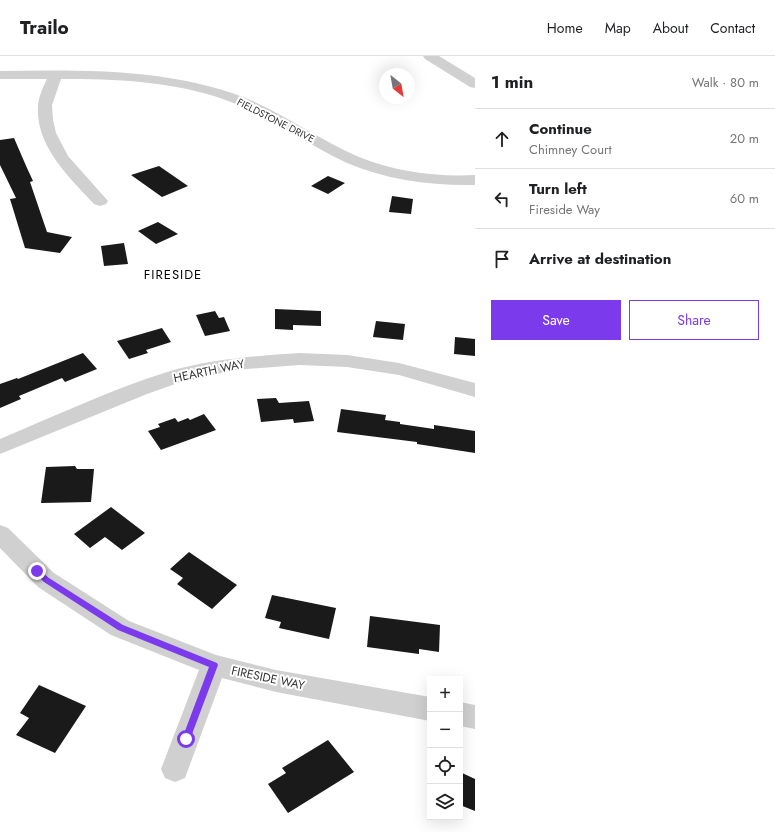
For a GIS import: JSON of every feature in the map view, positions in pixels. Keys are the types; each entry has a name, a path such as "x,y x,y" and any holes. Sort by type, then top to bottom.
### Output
{"street":[{"path":"430,56 475,84"},
{"name":"FIELDSTONE DRIVE","path":"0,75 142,78 175,82 206,89 250,105 353,160 417,177 464,181 475,180"},
{"path":"54,75 45,103 45,118 48,133 63,161 100,202"},
{"name":"HEARTH WAY","path":"0,447 140,389 174,377 234,364 300,359 347,361 399,369 475,390"},
{"name":"FIRESIDE WAY","path":"0,534 46,580 120,628 214,665 276,681 427,708"},
{"path":"175,769 214,665"},
{"path":"463,715 475,717"}],"building":[{"path":"14,138 33,181 30,182 47,232 72,237 60,253 25,248 10,199 16,198 0,165 0,140"},
{"path":"159,166 188,186 162,197 131,175"},
{"path":"328,176 345,183 328,194 311,186"},
{"path":"392,196 413,199 411,214 389,212"},
{"path":"158,222 178,234 156,244 138,231"},
{"path":"124,243 128,264 104,266 101,246"},
{"path":"275,309 321,311 321,326 293,325 293,330 275,329"},
{"path":"215,311 219,318 224,317 230,331 205,336 196,315"},
{"path":"376,321 405,324 403,340 373,337"},
{"path":"162,328 171,342 146,350 148,353 129,359 117,341"},
{"path":"455,337 475,339 475,356 454,354"},
{"path":"83,353 97,369 65,382 62,378 19,396 21,399 0,408 0,384 17,378 18,379"},
{"path":"276,398 279,403 309,401 314,421 294,423 293,419 261,422 257,399"},
{"path":"341,409 386,415 385,420 400,422 400,424 434,429 434,425 475,431 475,453 417,444 417,442 337,432"},
{"path":"204,414 216,430 161,450 148,431 160,427 158,424 175,418 178,422 188,418 190,420"},
{"path":"75,466 77,469 94,469 91,502 41,503 46,467"},
{"path":"111,507 145,533 122,550 105,537 90,548 74,534"},
{"path":"189,552 237,585 212,609 177,584 183,578 170,569"},
{"path":"272,595 336,608 329,639 279,628 281,622 265,618"},
{"path":"370,616 440,625 439,652 419,649 419,654 367,647"},
{"path":"39,685 86,706 55,753 16,735 29,718 20,713"},
{"path":"328,740 354,772 288,813 268,784 286,773 282,768"},
{"path":"463,773 475,779 475,811 463,806"}],"district":[{"name":"FIRESIDE","path":"173,274"}],"route":[{"path":"37,571 46,580 120,628 214,665 186,739"}]}
